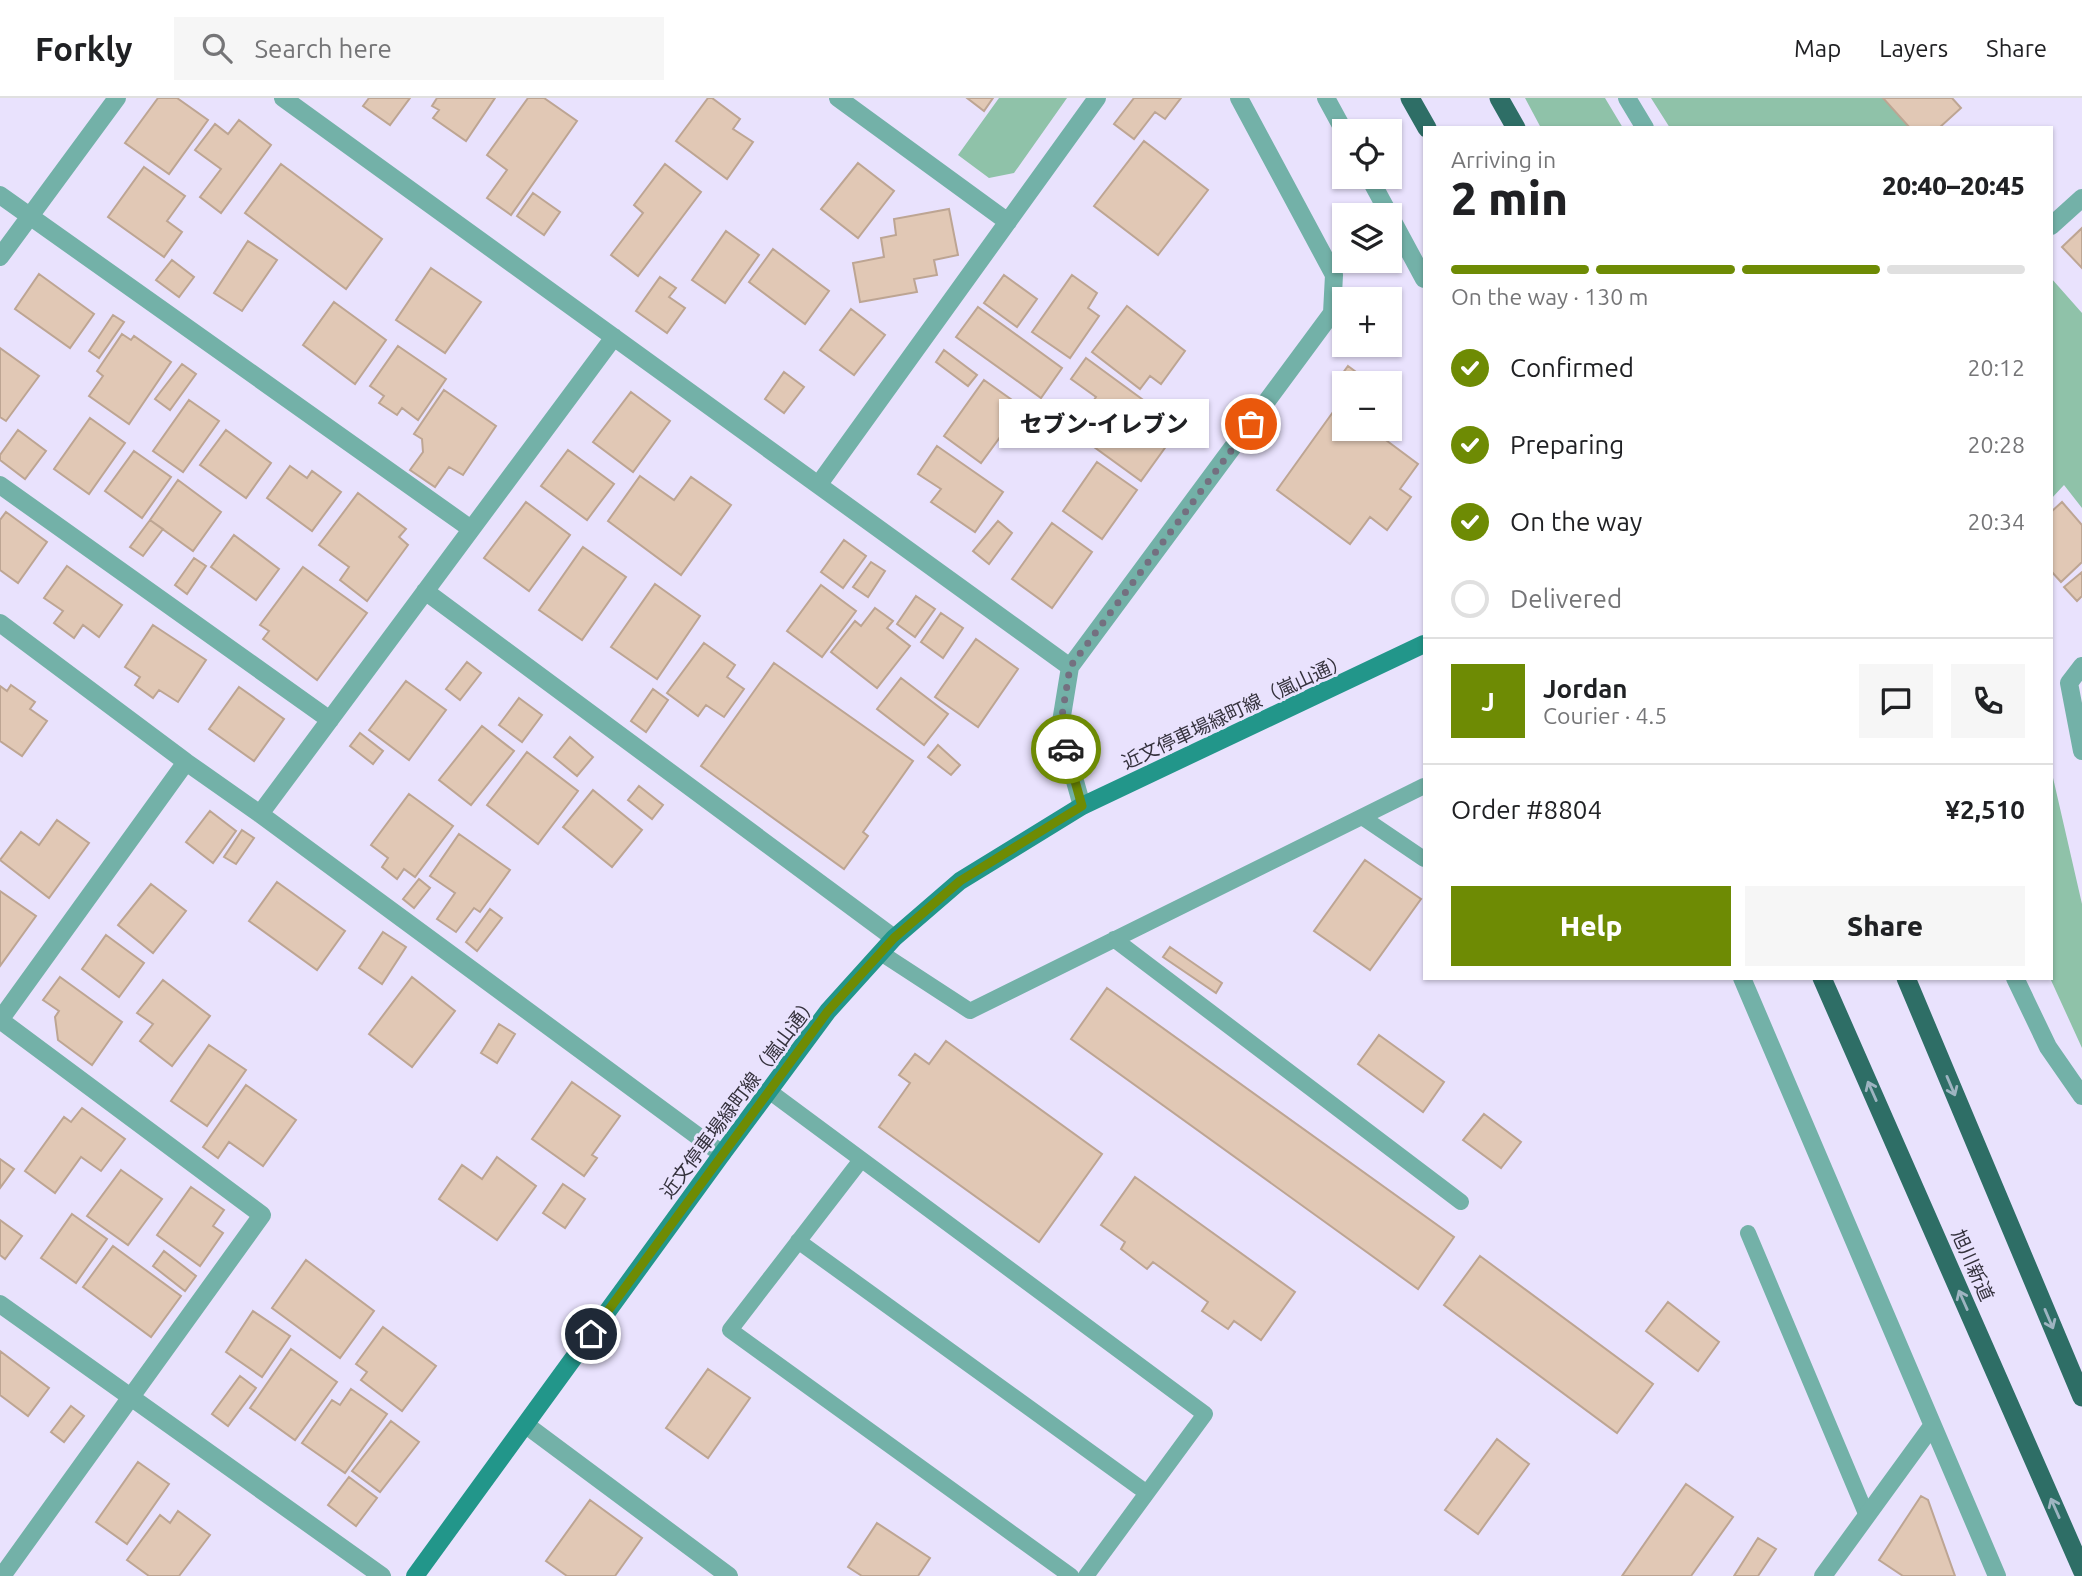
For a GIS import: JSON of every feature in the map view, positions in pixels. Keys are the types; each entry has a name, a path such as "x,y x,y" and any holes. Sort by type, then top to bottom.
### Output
{"highway":[{"path":"1410,98 1426,126"},
{"path":"1499,98 1515,126"},
{"name":"旭川新道","path":"1823,980 2082,1570"},
{"path":"1907,980 2082,1397"}],"main road":[{"name":"近文停車場緑町線（嵐山通）","path":"415,1576 828,1011 894,938 960,881 1082,806 1423,644"}],"street":[{"path":"0,257 117,98"},
{"path":"283,98 1070,667"},
{"path":"838,98 1008,222"},
{"path":"819,484 1097,98"},
{"path":"1082,806 1060,728 1070,667 1332,313 1334,275 1239,98"},
{"path":"1326,98 1337,119"},
{"path":"1627,98 1644,126"},
{"path":"1375,189 1423,277"},
{"path":"0,195 471,529"},
{"path":"2053,224 2082,198"},
{"path":"260,814 614,337"},
{"path":"0,485 330,720"},
{"path":"425,591 894,938"},
{"path":"0,623 722,1154"},
{"path":"2082,666 2069,683 2082,751"},
{"path":"2,1576 262,1214 0,1020 186,762"},
{"path":"1743,980 1997,1576"},
{"path":"2016,980 2048,1048 2082,1096"},
{"path":"0,1304 382,1576"},
{"path":"526,1424 729,1576"},
{"path":"1823,1576 1932,1426"}],"lane":[{"path":"881,953 970,1010 1423,786"},
{"path":"1362,817 1423,858"},
{"path":"1114,939 1461,1202"},
{"path":"769,1091 1205,1414 1086,1576"},
{"path":"861,1160 730,1330 1071,1576"},
{"path":"1748,1233 1867,1516"},
{"path":"799,1241 1147,1493"}],"green space":[{"path":"999,98 1067,98 1014,173 989,178 958,155"},
{"path":"1525,98 1605,98 1622,126 1540,126"},
{"path":"1651,98 1888,98 1913,126 1669,126"},
{"path":"2053,280 2082,313 2082,508 2064,485 2053,497"},
{"path":"2053,778 2082,904 2082,1048 2051,980"}],"building":[{"path":"158,98 177,98 208,120 169,174 125,143"},
{"path":"369,98 410,98 390,125 363,106"},
{"path":"437,98 495,98 466,141 433,118 439,110 432,106"},
{"path":"528,98 544,98 577,121 511,215 487,198 507,170 487,155"},
{"path":"708,98 712,98 740,119 733,129 753,142 727,179 676,141"},
{"path":"967,98 993,98 984,111"},
{"path":"1134,98 1181,98 1165,119 1155,112 1134,139 1114,124"},
{"path":"1883,98 1952,98 1961,108 1941,126 1908,126"},
{"path":"239,120 271,145 221,213 200,197 221,169 195,150 215,124 228,134"},
{"path":"1144,141 1208,190 1158,255 1094,206"},
{"path":"858,163 894,191 858,238 821,209"},
{"path":"281,164 382,239 346,289 245,213"},
{"path":"665,164 701,192 638,276 611,255 643,213 634,205"},
{"path":"144,167 185,196 167,221 182,232 164,257 108,217"},
{"path":"533,193 560,212 544,235 517,216"},
{"path":"949,209 958,255 934,260 937,275 914,279 917,292 860,302 853,263 884,257 881,238 896,235 894,219"},
{"path":"2082,228 2082,268 2062,247"},
{"path":"726,231 759,255 725,303 692,280"},
{"path":"248,241 277,260 242,311 214,293"},
{"path":"773,249 829,291 805,324 749,282"},
{"path":"172,260 194,277 179,297 156,280"},
{"path":"431,268 481,302 445,353 396,320"},
{"path":"39,274 94,314 70,348 15,309"},
{"path":"1004,275 1037,299 1017,327 984,303"},
{"path":"1072,275 1097,293 1088,308 1099,316 1070,358 1032,332"},
{"path":"660,277 676,288 669,297 685,308 667,333 636,311"},
{"path":"334,302 386,340 355,384 303,345"},
{"path":"1127,306 1185,351 1161,384 1150,376 1140,389 1092,352"},
{"path":"978,307 1062,368 1041,398 956,337"},
{"path":"851,309 885,335 854,375 820,350"},
{"path":"113,315 124,322 99,358 89,351"},
{"path":"122,334 131,340 134,336 171,362 129,424 89,396 103,376 97,371"},
{"path":"398,346 446,379 418,420 402,408 397,415 379,403 384,396 370,386"},
{"path":"0,348 39,376 6,421 0,417"},
{"path":"944,350 977,375 968,386 936,362"},
{"path":"1086,358 1180,427 1141,481 1072,431 1096,397 1071,379"},
{"path":"182,364 196,374 170,410 155,399"},
{"path":"784,372 804,387 784,413 765,399"},
{"path":"984,380 1022,407 981,463 944,436"},
{"path":"444,390 496,426 463,475 449,467 435,487 410,470 423,452 422,439 414,434"},
{"path":"631,392 670,421 633,472 593,442"},
{"path":"189,400 219,421 183,472 153,451"},
{"path":"1332,413 1332,441 1387,441 1418,464 1400,489 1411,497 1387,530 1370,517 1350,544 1277,490"},
{"path":"90,418 125,443 89,494 54,469"},
{"path":"18,430 46,451 25,479 0,460 0,455"},
{"path":"226,430 271,463 246,498 200,465"},
{"path":"937,446 1003,492 975,532 931,502 941,489 918,474"},
{"path":"568,450 614,484 587,520 541,486"},
{"path":"134,451 171,477 142,518 105,491"},
{"path":"1097,462 1137,490 1102,539 1063,511"},
{"path":"290,466 307,478 312,471 341,492 312,531 267,498"},
{"path":"640,476 674,500 691,477 731,505 681,575 608,521"},
{"path":"178,480 221,512 193,551 150,520"},
{"path":"358,493 406,529 399,537 408,545 367,601 340,580 349,567 319,545"},
{"path":"526,502 570,535 529,591 484,558"},
{"path":"2062,502 2082,525 2082,562 2061,582 2053,573 2053,510"},
{"path":"6,512 47,542 18,583 0,570 0,520"},
{"path":"150,520 163,529 143,556 130,547"},
{"path":"998,521 1012,533 989,564 973,551"},
{"path":"1052,523 1092,552 1052,608 1012,579"},
{"path":"234,535 279,569 256,600 211,567"},
{"path":"844,540 866,556 843,588 821,572"},
{"path":"583,547 626,577 582,640 539,610"},
{"path":"194,558 206,566 187,594 175,585"},
{"path":"871,562 885,571 868,597 853,587"},
{"path":"67,566 122,605 99,637 83,625 74,638 54,623 63,611 44,598"},
{"path":"303,567 367,613 317,680 263,639 269,631 260,625"},
{"path":"2082,572 2082,596 2077,601 2064,587"},
{"path":"655,584 700,616 657,679 611,647"},
{"path":"821,585 856,611 822,657 787,631"},
{"path":"916,596 935,609 915,637 897,624"},
{"path":"875,608 893,621 887,628 910,646 877,688 831,652 855,621 861,626"},
{"path":"941,613 963,628 943,658 921,642"},
{"path":"153,625 206,660 178,702 159,690 153,698 135,685 140,677 125,667"},
{"path":"976,639 1018,669 978,727 935,697"},
{"path":"704,643 735,665 727,677 744,689 724,717 706,705 698,716 667,693"},
{"path":"467,662 481,673 460,700 446,689"},
{"path":"774,663 913,761 863,832 868,836 844,869 701,766"},
{"path":"901,678 948,714 924,745 877,709"},
{"path":"406,681 446,710 409,760 369,730"},
{"path":"11,685 35,702 30,709 47,721 22,756 0,741 0,686 7,691"},
{"path":"239,687 284,719 254,761 209,729"},
{"path":"653,689 668,700 646,732 631,721"},
{"path":"519,698 542,715 522,742 499,725"},
{"path":"482,726 514,751 471,805 439,780"},
{"path":"360,733 383,751 373,764 350,746"},
{"path":"570,737 593,757 577,776 554,757"},
{"path":"938,745 960,765 951,775 928,757"},
{"path":"527,752 578,791 538,844 487,805"},
{"path":"639,786 663,805 652,819 628,800"},
{"path":"593,790 642,830 612,867 563,827"},
{"path":"409,794 453,826 415,877 404,869 397,879 382,867 388,858 371,845"},
{"path":"210,811 236,831 213,863 186,842"},
{"path":"57,820 89,843 49,898 0,860 21,832 39,845"},
{"path":"242,830 254,838 236,864 224,857"},
{"path":"459,834 510,870 480,912 474,908 456,932 437,919 455,893 430,876"},
{"path":"1365,860 1421,899 1370,970 1314,931"},
{"path":"419,879 430,888 414,908 403,899"},
{"path":"277,882 345,931 317,970 249,921"},
{"path":"151,884 186,911 153,953 118,925"},
{"path":"0,891 36,916 0,966"},
{"path":"490,909 502,918 477,951 466,942"},
{"path":"383,932 406,947 382,984 359,968"},
{"path":"106,935 144,963 119,997 82,969"},
{"path":"1170,947 1222,983 1216,993 1163,957"},
{"path":"60,977 122,1022 92,1065 58,1040 55,1017 59,1011 43,1000"},
{"path":"412,977 455,1011 412,1067 369,1034"},
{"path":"163,980 210,1016 172,1066 140,1041 153,1024 137,1013"},
{"path":"1107,988 1454,1237 1418,1289 1071,1039"},
{"path":"499,1024 515,1034 497,1063 481,1053"},
{"path":"1379,1035 1444,1082 1423,1112 1358,1064"},
{"path":"946,1041 1102,1154 1039,1242 879,1127 910,1083 899,1075 915,1054 929,1064"},
{"path":"209,1045 246,1070 207,1126 171,1101"},
{"path":"572,1082 620,1116 592,1155 597,1158 584,1176 532,1139"},
{"path":"246,1085 296,1120 263,1166 229,1142 218,1158 203,1147"},
{"path":"82,1108 125,1139 101,1171 81,1157 55,1193 25,1171 64,1117 71,1122"},
{"path":"1484,1114 1521,1142 1501,1168 1463,1140"},
{"path":"497,1157 536,1186 497,1240 439,1199 462,1165 482,1179"},
{"path":"0,1159 14,1169 0,1188"},
{"path":"121,1170 162,1199 128,1245 87,1216"},
{"path":"1135,1177 1295,1292 1261,1340 1234,1321 1228,1329 1202,1311 1208,1302 1153,1262 1147,1269 1121,1249 1125,1242 1101,1225"},
{"path":"563,1184 585,1199 565,1228 543,1213"},
{"path":"191,1187 224,1210 213,1226 223,1233 200,1266 157,1235"},
{"path":"72,1214 107,1239 76,1283 41,1258"},
{"path":"0,1220 22,1236 5,1259 0,1255"},
{"path":"113,1246 181,1296 151,1337 83,1287"},
{"path":"164,1251 196,1276 185,1291 153,1266"},
{"path":"1480,1256 1653,1384 1617,1433 1444,1305"},
{"path":"306,1260 374,1311 340,1358 272,1308"},
{"path":"1668,1302 1719,1342 1698,1371 1646,1331"},
{"path":"253,1311 290,1336 262,1377 226,1352"},
{"path":"383,1327 436,1366 402,1411 361,1380 367,1372 356,1364"},
{"path":"291,1349 337,1382 295,1440 250,1408"},
{"path":"0,1351 49,1388 28,1416 0,1395"},
{"path":"708,1369 750,1398 708,1458 666,1428"},
{"path":"240,1376 256,1388 228,1426 212,1414"},
{"path":"351,1389 387,1414 345,1473 302,1443 332,1400 340,1405"},
{"path":"71,1406 84,1416 64,1442 51,1432"},
{"path":"391,1421 419,1442 380,1492 352,1471"},
{"path":"1497,1439 1529,1464 1478,1534 1445,1510"},
{"path":"138,1462 169,1484 127,1544 96,1522"},
{"path":"349,1477 377,1498 356,1526 328,1505"},
{"path":"1686,1484 1733,1517 1691,1576 1622,1576"},
{"path":"1921,1496 1928,1500 1955,1576 1903,1576 1879,1560"},
{"path":"590,1500 642,1538 615,1576 567,1576 546,1561"},
{"path":"178,1511 210,1535 179,1576 149,1576 127,1560 160,1515 170,1523"},
{"path":"877,1523 930,1558 918,1576 862,1576 848,1567"},
{"path":"1758,1538 1776,1549 1758,1576 1734,1576"}],"way so far":[{"path":"1066,749 1060,728 1070,667 1251,424"}],"place":[{"name":"セブン-イレブン","path":"1251,424"}],"route":[{"path":"591,1334 828,1011 894,938 960,881 1082,806 1066,749"}]}
